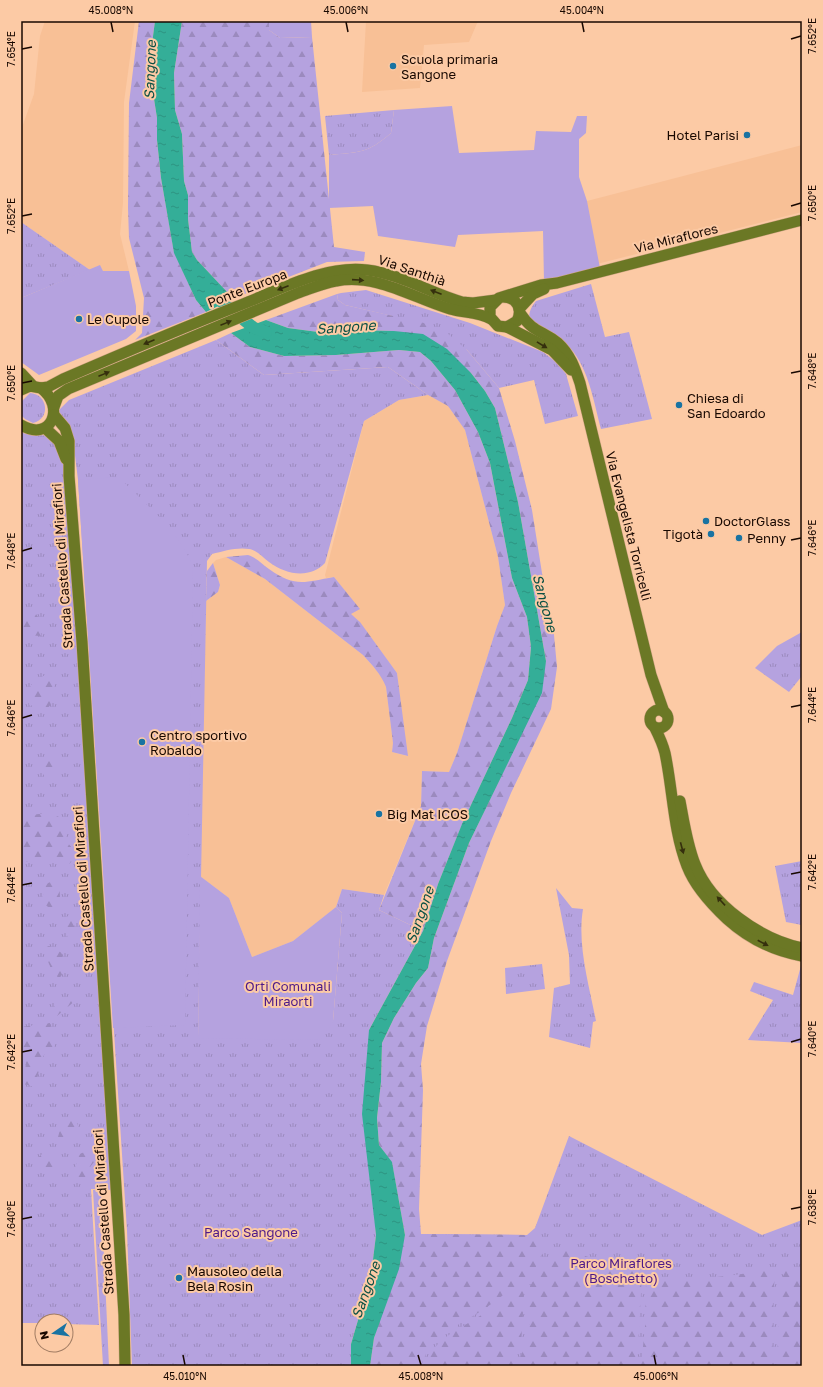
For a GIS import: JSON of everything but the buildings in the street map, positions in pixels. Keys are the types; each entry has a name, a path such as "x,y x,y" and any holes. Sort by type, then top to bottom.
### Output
{"street":[{"name":"Via Miraflores","path":"500,298 541,285 558,283 802,220"},
{"name":"Via Santhià","path":"321,280 345,269 367,270 392,275 462,302 473,303 500,298"},
{"name":"Via Santhià","path":"321,280 348,279 380,283 450,309 484,315 491,319"},
{"name":"Ponte Europa","path":"21,390 37,387 48,387 185,327 321,280"},
{"name":"Ponte Europa","path":"45,428 49,425 58,396 68,389 190,338 321,280"},
{"name":"Via Miraflores","path":"520,311 533,294 558,283"},
{"path":"500,298 509,298 515,301 520,311 517,321 507,327 498,326 491,319 490,307 500,298"},
{"name":"Via Evangelista Torricelli","path":"520,311 527,324 557,343 572,360 580,383 651,675 664,712"},
{"name":"Via Evangelista Torricelli","path":"507,327 552,350 568,366 580,383"},
{"path":"21,373 37,387"},
{"name":"Strada Castello di Mirafiori","path":"37,387 52,400 54,411 65,428 69,441 69,476 82,650 124,1315 125,1366"},
{"path":"21,425 32,430 45,428 59,441 65,453 69,476"},
{"name":"Via Evangelista Torricelli","path":"651,675 652,713"},
{"path":"659,728 666,725 668,719 664,712 658,710 652,713 650,721 659,728 669,749 687,836 695,864 704,881 738,918 772,937 802,948"},
{"path":"659,728 679,838 687,867 697,887 715,908 744,931 766,945 802,956"}],"shaded area":[{"path":"45,21 135,21 124,102 123,203 120,234 129,271 103,271 100,266 90,270 21,222 21,130 34,94 40,36"},
{"name":"Scuola primaria Sangone","path":"366,21 478,21 469,42 424,45 420,88 362,92"},
{"path":"802,145 802,212 589,266 587,201"},
{"path":"428,395 448,406 465,430 498,557 505,605 457,753 449,772 422,771 421,806 384,895 342,889 336,907 293,941 252,957 229,898 200,876 206,601 218,592 220,585 213,563 216,560 226,557 265,579 363,655 383,678 386,687 393,743 392,752 407,756 397,673 358,620 350,614 359,609 334,577 326,578 325,575 364,421 399,400"}],"green space":[{"path":"139,21 155,21 149,67 157,118 157,140 161,178 174,252 196,300 206,312 135,340 142,333 144,298 129,238 129,103"},
{"path":"182,21 269,21 269,30 280,38 312,37 334,247 365,252 364,261 327,262 237,297 229,294 197,260 192,252 188,219 188,195 184,181 182,134 175,110 174,73"},
{"path":"269,21 311,21 312,37 280,38 269,30"},
{"path":"452,106 459,153 534,150 536,131 571,132 577,116 587,116 586,133 579,139 579,177 587,201 600,268 544,281 543,231 458,235 455,247 378,236 373,206 329,208 329,155 362,151 383,140 391,133 394,110"},
{"path":"394,110 391,133 383,140 362,151 329,155 325,116"},
{"path":"21,222 90,270 21,298"},
{"name":"Le Cupole","path":"100,265 103,271 129,271 136,306 136,331 126,339 39,375 21,362 21,298"},
{"path":"591,284 605,337 629,332 652,419 601,429 593,396 585,372 574,352 562,341 535,326 530,320 529,315 532,306 536,301"},
{"path":"366,290 470,323 543,352 556,362 566,374 578,416 545,424 534,380 499,388 467,350 392,316 345,305 338,300 337,294"},
{"path":"337,294 338,300 345,305 424,323 447,333 467,350 499,388 515,441 532,510 545,592 554,635 557,667 551,709 511,793 491,841 447,961 427,1026 421,1064 423,1090 419,1209 421,1234 527,1235 545,1244 540,1261 522,1285 506,1293 483,1310 442,1334 427,1351 421,1366 370,1366 374,1338 405,1235 392,1163 379,1145 377,1118 381,1082 382,1043 394,1018 416,983 428,968 434,938 469,843 506,766 546,661 518,502 495,408 485,391 471,373 394,331 350,330 318,332 288,328 266,320"},
{"path":"231,333 250,347 284,356 336,355 399,350 420,352 431,361 455,390 478,432 490,463 512,578 527,617 531,647 528,680 512,718 463,822 438,884 423,931 379,910 421,806 422,771 449,772 457,753 505,605 498,557 465,430 448,406 428,395 388,367 264,375 216,340"},
{"name":"Parco Sangone","path":"216,340 264,375 388,367 428,395 399,400 364,421 325,563 319,568 305,573 290,572 283,570 260,554 249,549 230,550 212,554 207,561 198,1038 333,1021 342,913 336,907 342,889 384,895 379,910 423,931 369,1030 373,1198 376,1235 371,1276 351,1344 351,1366 132,1366 127,1231 78,480 73,439 54,415 69,400"},
{"path":"30,393 36,394 41,398 45,407 43,417 39,421 33,423 22,416 21,402"},
{"path":"21,432 46,436 54,441 65,465 112,1190 91,1189 99,1325 74,1324 74,1313 34,1313 34,1323 21,1323"},
{"name":"Centro sportivo Robaldo","path":"119,477 171,530 180,542 193,567 185,1025 113,1028 78,480"},
{"path":"248,555 257,559 269,569 286,579 307,582 334,577 360,609 351,614 360,622 397,673 408,756 392,752 393,743 386,687 376,670 363,655 265,579 226,557"},
{"path":"213,563 220,585 218,592 206,601 207,571"},
{"path":"32,608 40,620 41,636 24,635 21,631 21,610"},
{"path":"802,632 802,676 789,692 755,668 777,646"},
{"path":"46,674 57,678 54,688 56,698 47,709 29,705 31,685"},
{"path":"47,757 55,757 63,762 57,775 46,781 41,768"},
{"path":"49,813 64,819 67,842 78,855 69,864 54,856 21,863 21,816"},
{"path":"802,861 802,925 786,922 775,866"},
{"name":"Orti Comunali Miraorti","path":"200,876 229,898 252,957 293,941 336,907 342,913 333,1021 321,1040 198,1038"},
{"path":"59,878 60,898 57,913 41,902 46,884"},
{"path":"556,888 572,908 583,909 583,951 596,1021 593,1022 590,1048 549,1037 554,988 570,984 569,955"},
{"path":"74,914 75,925 68,938 61,919"},
{"path":"49,946 62,953 63,973 59,979 51,968 42,949"},
{"path":"802,962 802,1043 748,1040 773,1000 750,991 754,982 793,995"},
{"path":"542,964 545,989 506,994 505,968"},
{"path":"64,997 76,1000 57,1016 54,1002"},
{"path":"50,1023 55,1049 47,1051 42,1058 35,1087 24,1084 26,1062 21,1060 21,1027"},
{"path":"69,1116 75,1118 79,1129 75,1140 58,1137 62,1122"},
{"name":"Parco Miraflores (Boschetto)","path":"569,1136 762,1235 802,1220 802,1366 370,1366 421,1234 527,1235 535,1228"},
{"path":"49,1149 62,1164 57,1170 34,1167 36,1159"},
{"path":"91,1150 99,1156 90,1167 96,1177 82,1179 73,1176 79,1154"},
{"path":"93,1190 101,1190 109,1366 103,1366"},
{"path":"565,1250 642,1273 637,1366 517,1366 526,1343 530,1321 527,1303 530,1286 542,1266 553,1254"},
{"path":"776,1269 773,1294 772,1366 641,1366 645,1327 646,1283 649,1275 662,1278 694,1279 729,1276"},
{"path":"784,1269 802,1269 802,1366 777,1366 779,1304"},
{"path":"524,1290 521,1337 512,1366 424,1366 435,1347 442,1340 509,1297"}],"water":[{"path":"155,21 182,21 174,73 175,110 182,134 184,181 188,195 188,219 192,252 197,260 229,294 237,297 206,312 196,300 174,253 161,178 157,140 157,118 149,67"},
{"path":"266,320 288,328 318,332 350,330 394,331 423,334 447,349 471,373 485,391 495,408 518,502 546,661 542,693 469,843 434,938 428,968 416,983 394,1018 382,1043 381,1082 377,1118 379,1145 392,1162 405,1235 399,1269 374,1338 370,1366 351,1366 351,1344 371,1276 376,1235 362,1114 369,1030 423,931 438,884 462,824 512,718 528,680 531,647 527,617 512,578 490,463 478,432 455,390 431,361 420,352 399,350 336,355 284,356 250,347 231,333"}],"waterway":[{"name":"Sangone","path":"212,294 254,328 266,332"}],"place":[{"name":"Scuola primaria Sangone","path":"393,66"},
{"name":"Hotel Parisi","path":"747,135"},
{"name":"Le Cupole","path":"79,319"},
{"name":"Chiesa di San Edoardo","path":"679,405"},
{"name":"DoctorGlass","path":"706,521"},
{"name":"Tigotà","path":"711,534"},
{"name":"Penny","path":"739,538"},
{"name":"Centro sportivo Robaldo","path":"142,742"},
{"name":"Big Mat ICOS","path":"379,814"},
{"name":"Mausoleo della Bela Rosin","path":"179,1278"}]}
